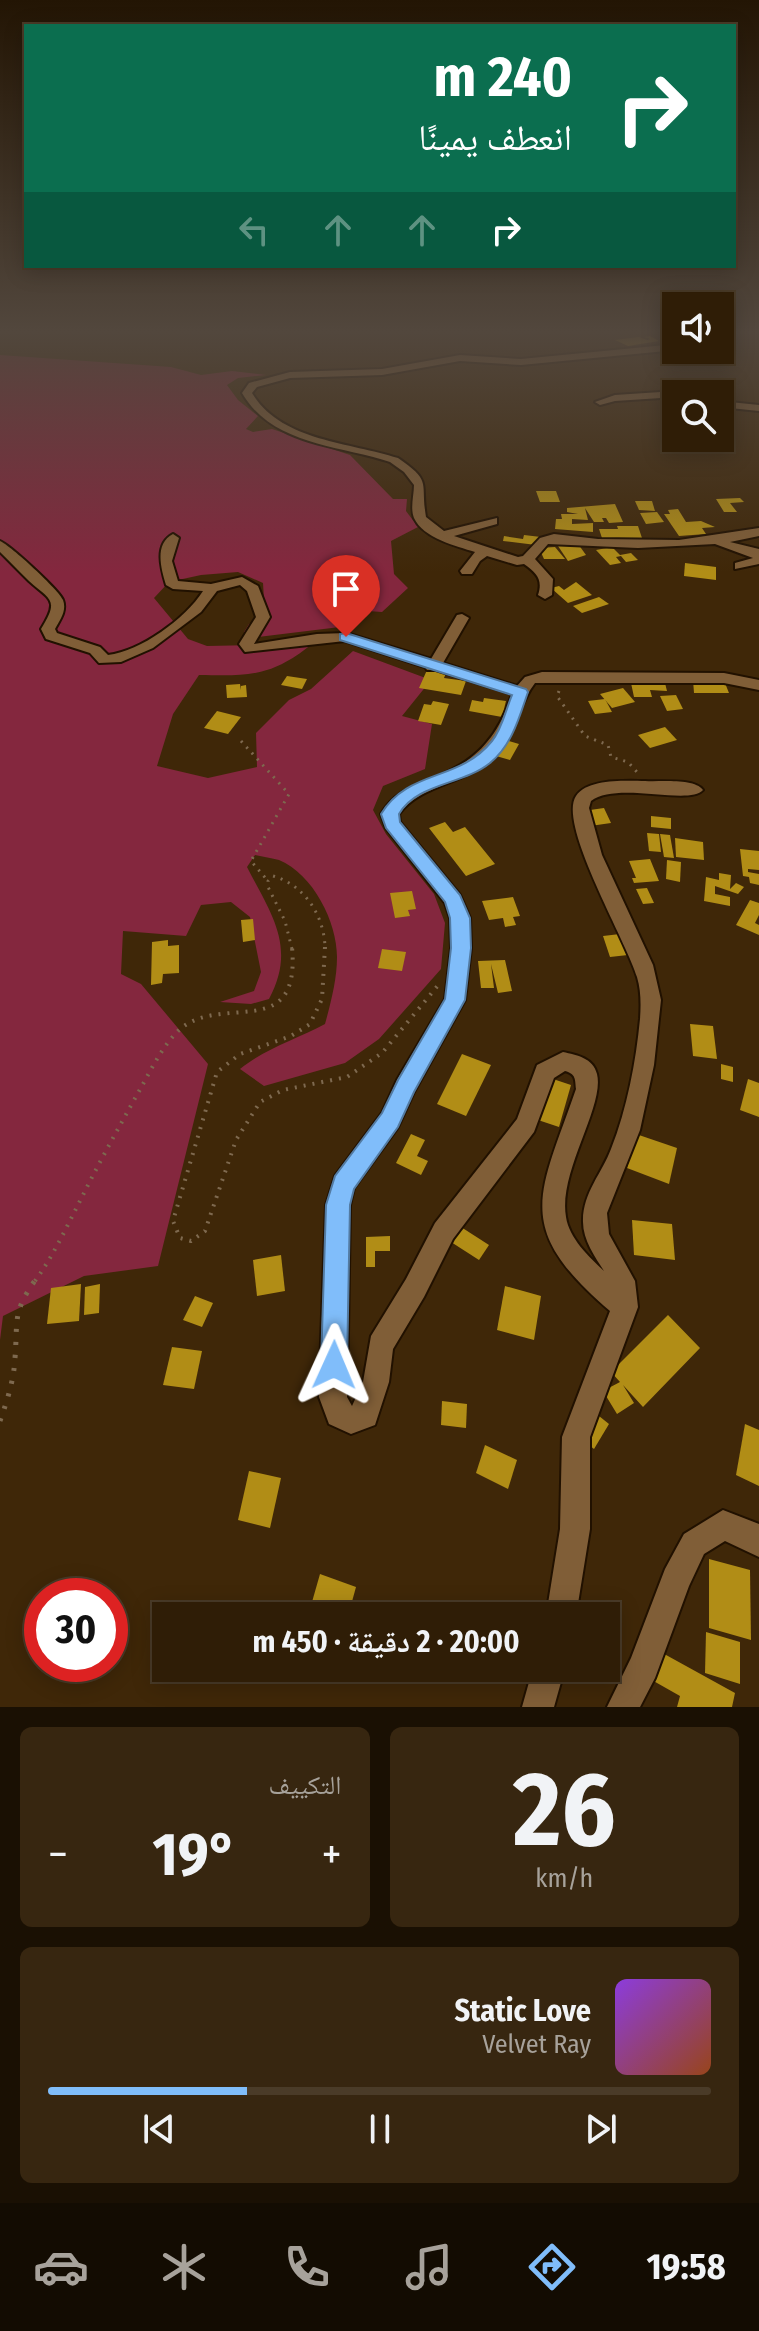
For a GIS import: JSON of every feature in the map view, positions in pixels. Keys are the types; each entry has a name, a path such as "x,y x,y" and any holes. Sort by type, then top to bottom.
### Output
{"street":[{"path":"259,413 274,426 376,453 408,470 420,485 419,515 424,525 487,551 517,561 527,560 539,568 547,579 549,586 545,595"},
{"path":"442,535 493,521"},
{"path":"527,560 544,541 554,538 617,544 711,541 759,532"},
{"path":"173,538 165,561 173,585 212,588 238,581 251,584 256,589 263,617 248,637 246,644 250,649 317,638 346,637 432,667 520,692"},
{"path":"711,541 753,551 759,558 740,566"},
{"path":"0,545 38,582 50,588 58,603 56,616 48,629 51,636 95,650 104,660 127,658 155,641 202,606 212,588"},
{"path":"467,571 475,558 487,551"},
{"path":"432,667 446,649 462,618"},
{"path":"625,1307 600,1287 567,1248 553,1217 555,1188 587,1089 586,1074 578,1065 563,1061 545,1072 526,1125 444,1231 415,1288 380,1345 376,1382 365,1415 351,1420 339,1414 333,1397 338,1205 343,1184 390,1120 405,1087 455,1000 461,948 460,918 453,900 392,824 390,814 398,800 414,790 447,779 484,760 503,740 520,692 530,680 542,677 724,678 759,685"},
{"path":"563,1602 575,1529 576,1437 625,1307 627,1294 624,1279 596,1234 595,1212 623,1148 645,1058 650,988 643,964 596,865 580,809 583,798 591,791 619,787 695,790"},
{"path":"623,1707 644,1667 676,1580 694,1544 723,1525 757,1538 759,1542"},
{"path":"538,1707 545,1682"}],"path":[{"path":"587,677 558,691 557,696 585,736 608,745 615,760 634,765 638,772 634,779 619,787"},
{"path":"0,1421 16,1361 15,1319 24,1296 49,1261 92,1172 164,1049 181,1027 204,1019 264,1010 279,1003 290,984 288,921 268,887 268,881 251,861 289,794 241,741"},
{"path":"268,881 273,876 295,884 315,912 324,934 323,1003 309,1024 227,1060 217,1072 173,1221 180,1238 191,1241 205,1231 236,1140 260,1102 283,1090 347,1077 382,1053 440,983 455,982"}],"shaded area":[{"path":"0,413 254,413 258,416 246,429 253,432 272,429 350,455 393,499 407,499 406,511 418,527 391,541 394,574 408,588 382,612 353,610 340,627 249,638 244,632 249,624 265,616 263,583 238,572 169,582 154,598 188,639 207,646 312,644 271,669 246,674 199,675 173,714 157,766 208,778 257,767 256,733 289,700 311,689 353,651 431,680 402,716 432,724 425,769 383,786 373,810 386,834 434,894 445,923 441,969 379,1039 345,1063 264,1086 240,1069 270,1050 325,1024 336,974 333,929 321,901 302,876 279,860 255,855 247,867 272,916 281,947 281,963 269,999 251,1004 220,1002 254,991 261,972 250,917 231,902 201,905 186,936 123,931 121,974 141,984 208,1064 158,1266 84,1276 3,1316 0,1340"}],"building":[{"path":"536,491 556,491 560,502 540,502"},
{"path":"740,498 744,502 730,503 737,512 724,512 716,499"},
{"path":"635,501 652,501 655,511 639,510"},
{"path":"615,504 623,522 609,523 602,518 604,522 594,522 585,508 588,520 572,519 572,524 593,523 593,532 555,529 556,519 562,519 561,514 578,514 567,512 567,508"},
{"path":"678,509 686,522 701,521 715,527 702,528 706,534 679,536 664,514 670,514 668,510"},
{"path":"657,512 664,522 646,524 640,513"},
{"path":"617,526 638,526 642,538 602,538 599,529 618,529"},
{"path":"524,535 541,537 536,545 503,541 504,536 523,539"},
{"path":"576,541 586,555 568,561 556,543"},
{"path":"555,547 565,559 544,559 539,548"},
{"path":"612,547 620,555 631,553 638,560 626,562 621,556 616,557 621,563 610,565 596,550"},
{"path":"685,563 716,567 716,580 684,576"},
{"path":"576,582 592,595 568,603 551,588 559,586 564,590"},
{"path":"599,597 609,604 582,613 573,606"},
{"path":"427,670 446,673 444,678 466,681 461,695 419,688"},
{"path":"287,676 307,679 302,689 281,685"},
{"path":"648,679 664,679 667,691 650,690 652,697 634,697 631,683 649,683"},
{"path":"693,680 718,680 725,683 729,693 694,693"},
{"path":"240,684 241,690 241,686 246,685 247,697 227,698 226,685"},
{"path":"623,688 635,702 612,708 600,694"},
{"path":"676,695 683,709 667,711 660,696"},
{"path":"484,698 506,701 502,717 469,711 472,700 483,702"},
{"path":"605,699 612,712 595,714 588,701"},
{"path":"433,701 449,704 441,725 418,721 424,704 431,705"},
{"path":"217,711 241,717 228,734 204,728"},
{"path":"665,727 677,740 650,748 638,735"},
{"path":"505,740 519,744 510,760 496,756"},
{"path":"604,808 611,823 590,826 583,811"},
{"path":"651,816 671,818 671,829 651,827"},
{"path":"445,822 453,832 465,827 495,864 466,876 429,828"},
{"path":"647,833 659,834 661,852 649,851"},
{"path":"660,834 670,835 674,858 664,857"},
{"path":"675,838 703,842 704,860 676,857"},
{"path":"740,849 759,851 759,870 748,869 748,872 759,874 759,885 750,883 749,877 743,876"},
{"path":"650,859 659,881 634,883 632,878 636,878 629,861"},
{"path":"667,860 681,862 680,882 666,879"},
{"path":"719,873 731,875 730,889 736,883 744,887 738,894 715,886 715,894 730,897 730,906 704,901 706,877 719,880"},
{"path":"647,888 654,903 643,904 636,889"},
{"path":"412,891 416,909 408,910 410,916 395,918 390,893"},
{"path":"513,897 520,916 513,917 516,925 505,927 503,918 489,920 482,901"},
{"path":"750,900 759,903 755,923 759,925 759,935 736,925"},
{"path":"253,919 255,940 243,942 241,920"},
{"path":"620,934 628,955 610,957 603,936"},
{"path":"168,940 168,946 179,945 179,973 163,974 162,983 151,985 152,942"},
{"path":"382,949 406,952 402,971 378,968"},
{"path":"505,960 512,991 498,993 491,964 494,988 481,988 478,961"},
{"path":"690,1024 713,1026 717,1059 693,1056"},
{"path":"462,1054 491,1065 466,1116 437,1104"},
{"path":"721,1064 733,1067 733,1082 721,1079"},
{"path":"547,1077 571,1085 559,1127 535,1119"},
{"path":"748,1079 759,1083 759,1117 740,1110"},
{"path":"411,1134 425,1140 417,1156 428,1161 421,1175 396,1163"},
{"path":"636,1134 677,1148 669,1184 627,1168"},
{"path":"632,1220 672,1224 675,1260 634,1255"},
{"path":"461,1227 489,1245 479,1260 451,1242"},
{"path":"390,1236 390,1251 375,1251 375,1267 366,1267 366,1237"},
{"path":"281,1255 285,1291 257,1296 253,1260"},
{"path":"81,1284 79,1321 47,1324 51,1288"},
{"path":"100,1284 99,1313 84,1315 85,1287"},
{"path":"505,1286 541,1296 534,1340 497,1330"},
{"path":"195,1296 213,1303 202,1327 183,1320"},
{"path":"668,1315 700,1348 643,1407 623,1385 634,1403 617,1414 603,1391 620,1382 611,1372"},
{"path":"172,1347 202,1351 194,1389 163,1385"},
{"path":"442,1401 467,1404 466,1428 441,1425"},
{"path":"594,1412 609,1424 594,1449 579,1437"},
{"path":"745,1424 759,1430 759,1486 736,1475"},
{"path":"485,1445 517,1460 508,1489 476,1473"},
{"path":"249,1471 281,1478 270,1528 238,1520"},
{"path":"709,1559 750,1570 751,1640 709,1628"},
{"path":"320,1574 356,1587 352,1602 312,1602"},
{"path":"706,1632 740,1642 740,1684 705,1673"},
{"path":"657,1650 735,1693 732,1707 677,1707 680,1696 650,1679"}],"route":[{"path":"334,1365 338,1205 343,1184 390,1120 405,1087 455,1000 461,948 460,918 453,900 392,824 390,814 398,800 414,790 447,779 484,760 503,740 520,692 432,667 346,637"}]}
